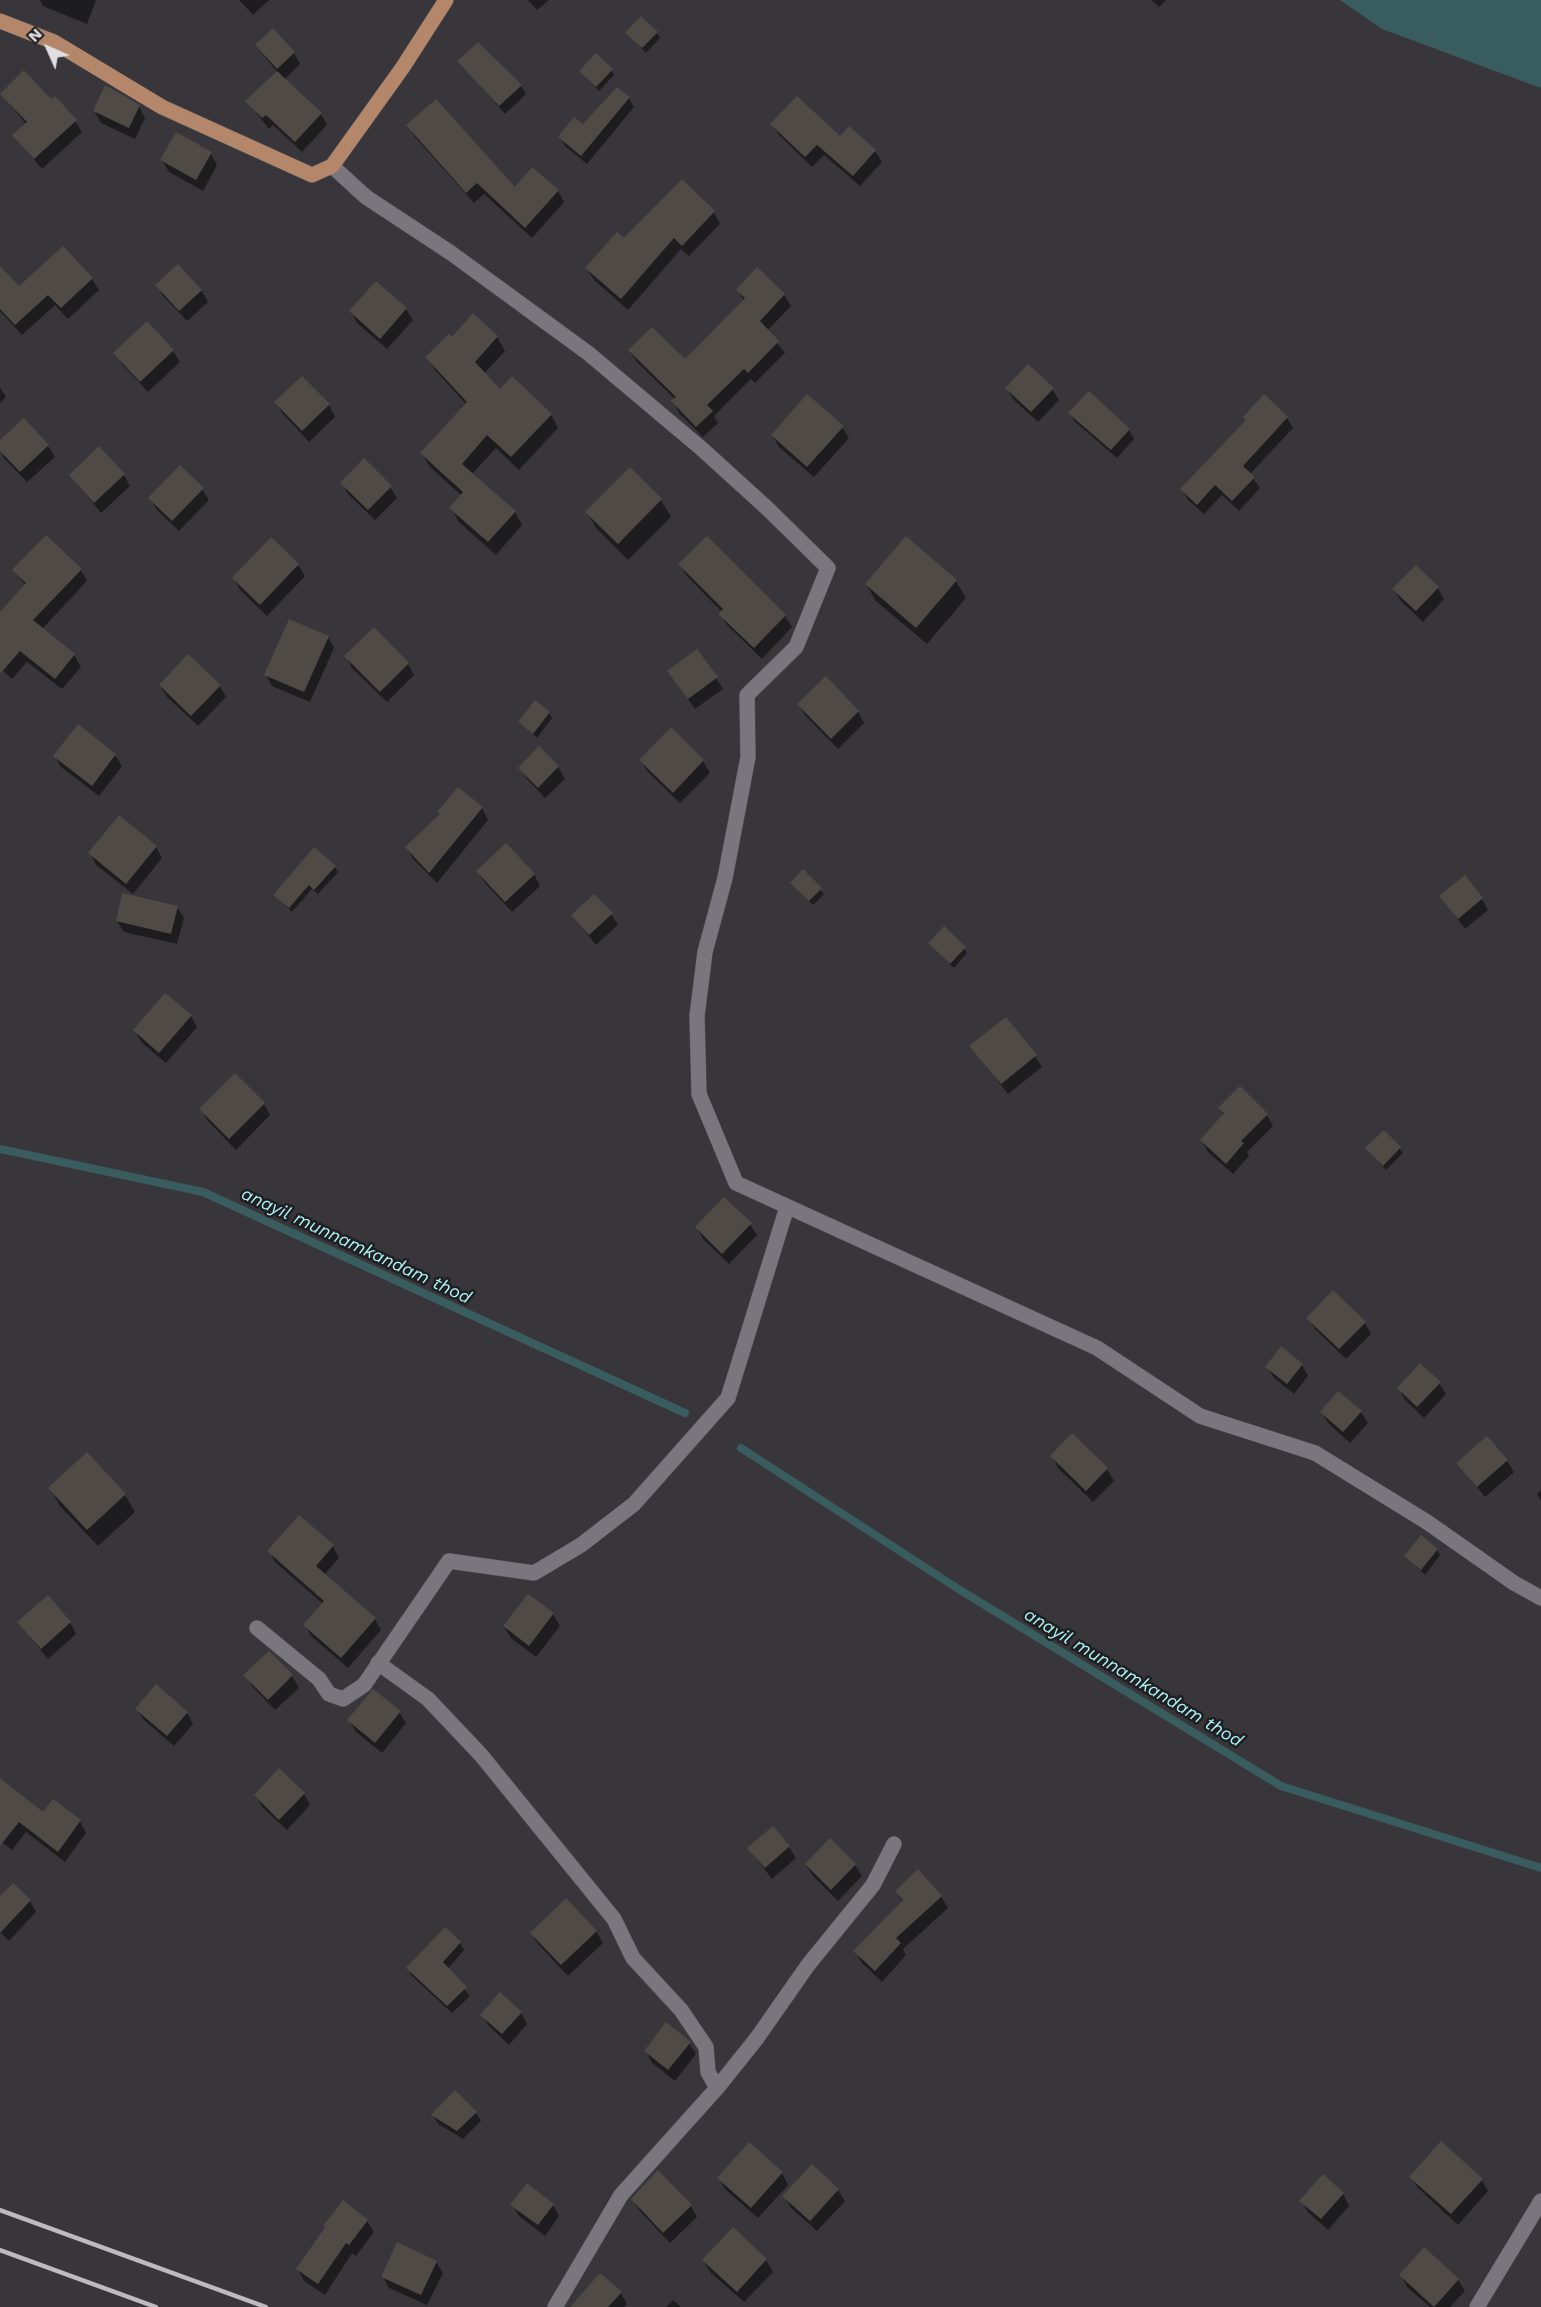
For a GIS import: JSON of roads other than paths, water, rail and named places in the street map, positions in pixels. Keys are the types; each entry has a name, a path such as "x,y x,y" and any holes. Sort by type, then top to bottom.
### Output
{"main road":[{"path":"0,21 54,42 162,107 265,156 312,175 332,166 403,66 446,0"}],"street":[{"path":"332,166 366,197 451,253 588,353 711,457 828,568 796,647 747,695 748,757 725,878 705,952 697,1016 699,1094 736,1183 1097,1348 1200,1416 1315,1453 1427,1522 1514,1583 1541,1598"},
{"path":"257,1628 319,1679 329,1694 343,1699 364,1684 448,1561 534,1573 581,1545 642,1495 728,1398 787,1207"},
{"path":"378,1663 428,1699 481,1755 614,1919 633,1958 681,2010 706,2047 708,2072 717,2088"},
{"path":"555,2307 621,2195 717,2088 757,2038 808,1965 873,1885 894,1844"},
{"path":"1477,2307 1541,2201"}],"water":[{"path":"1340,0 1541,0 1541,88 1382,29"}],"waterway":[{"name":"anayil munnamkandam thod","path":"0,1149 203,1192 685,1413"},
{"name":"anayil munnamkandam thod","path":"741,1448 960,1590 1281,1786 1541,1868"}],"railway":[{"path":"0,2210 266,2307"},
{"path":"0,2250 156,2307"}]}
